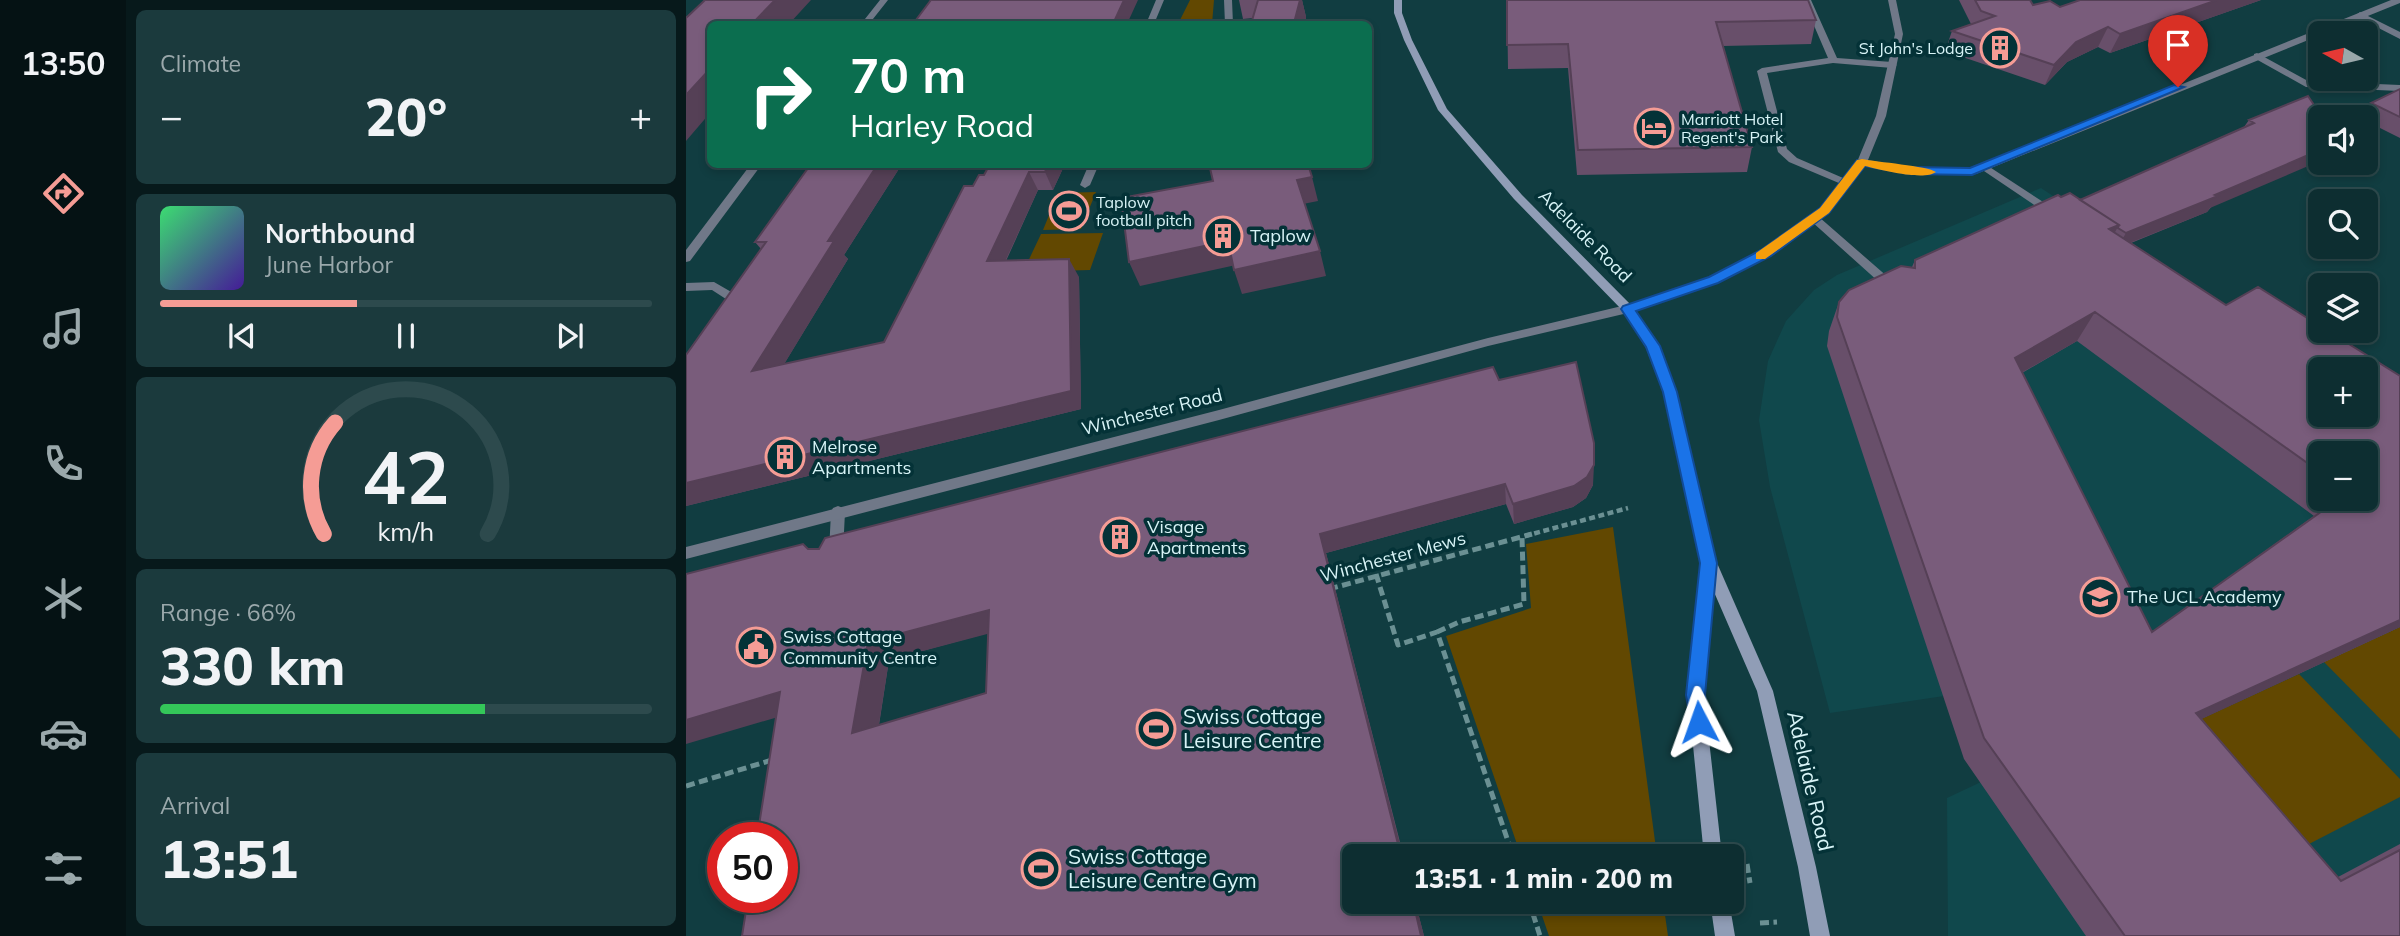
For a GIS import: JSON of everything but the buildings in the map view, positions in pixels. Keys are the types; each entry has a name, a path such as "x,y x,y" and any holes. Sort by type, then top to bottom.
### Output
{"main road":[{"name":"Adelaide Road","path":"1398,0 1398,13 1408,40 1443,110 1518,197 1628,309 1652,346 1670,392 1709,563 1765,691 1807,867 1820,936"},
{"name":"Adelaide Road","path":"1709,563 1696,695 1712,844"},
{"path":"1721,914 1725,936"}],"street":[{"path":"867,21 884,0"},
{"path":"1151,21 1160,0"},
{"path":"1228,0 1229,21"},
{"path":"1807,0 1833,60"},
{"name":"Winchester Road","path":"686,553 1219,415 1488,342 1628,309 1713,280 1766,253 1815,219 1862,162 1881,116 1899,34 1892,0"},
{"path":"1862,162 1899,170 1972,172 2399,0"},
{"path":"2360,15 2400,36"},
{"path":"2257,56 2306,84 2400,88"},
{"path":"1846,183 1793,159 1782,150 1762,71 1833,60 1892,65"},
{"path":"1985,167 2059,217"},
{"path":"686,258 755,168"},
{"path":"1085,185 1092,168"},
{"path":"1815,219 1897,292"},
{"path":"686,287 714,286 736,300 722,320"},
{"path":"835,561 838,512"}],"path":[{"name":"Winchester Mews","path":"1322,591 1376,574 1522,538 1628,508"},
{"path":"1376,574 1398,645 1460,622 1524,604 1522,538"},
{"path":"1437,632 1509,844"},
{"path":"686,786 779,758"},
{"path":"1532,914 1540,936"}],"shaded area":[{"path":"1190,0 1214,0 1212,21 1180,21"},
{"name":"The UCL Academy","path":"2041,188 2308,364 2308,427 2378,427 2378,418 2400,424 2400,936 1948,936 1947,798 1981,782 1944,696 1830,713 1770,487 1759,420 1768,361 1786,321 1814,290 1837,275"},
{"name":"Taplow football pitch","path":"1096,192 1081,229 1043,230 1058,193"},
{"path":"1103,233 1090,270 1023,272 1041,234"},
{"path":"1613,527 1655,844 1517,844 1446,636 1531,608 1526,544"},
{"path":"2400,627 2400,739 2324,662"},
{"path":"2299,674 2400,779 2400,797 2309,844 2201,719"},
{"path":"1541,914 1665,914 1668,936 1549,936"}],"slow traffic":[{"path":"1760,256 1825,211 1862,162 1899,170 1930,172"}],"place":[{"name":"St John's Lodge","path":"2000,48"},
{"name":"Marriott Hotel Regent's Park","path":"1654,128"},
{"name":"Taplow football pitch","path":"1069,211"},
{"name":"Taplow","path":"1223,236"},
{"name":"Melrose Apartments","path":"785,457"},
{"name":"Visage Apartments","path":"1120,537"},
{"name":"The UCL Academy","path":"2100,597"},
{"name":"Swiss Cottage Community Centre","path":"756,647"},
{"name":"Swiss Cottage Leisure Centre","path":"1156,729"},
{"name":"Swiss Cottage Leisure Centre Gym","path":"1041,869"}],"route":[{"path":"1699,722 1696,695 1709,563 1670,392 1652,346 1628,309 1713,280 1766,253 1825,211 1862,162 1909,171 1972,172 2178,87"}]}
